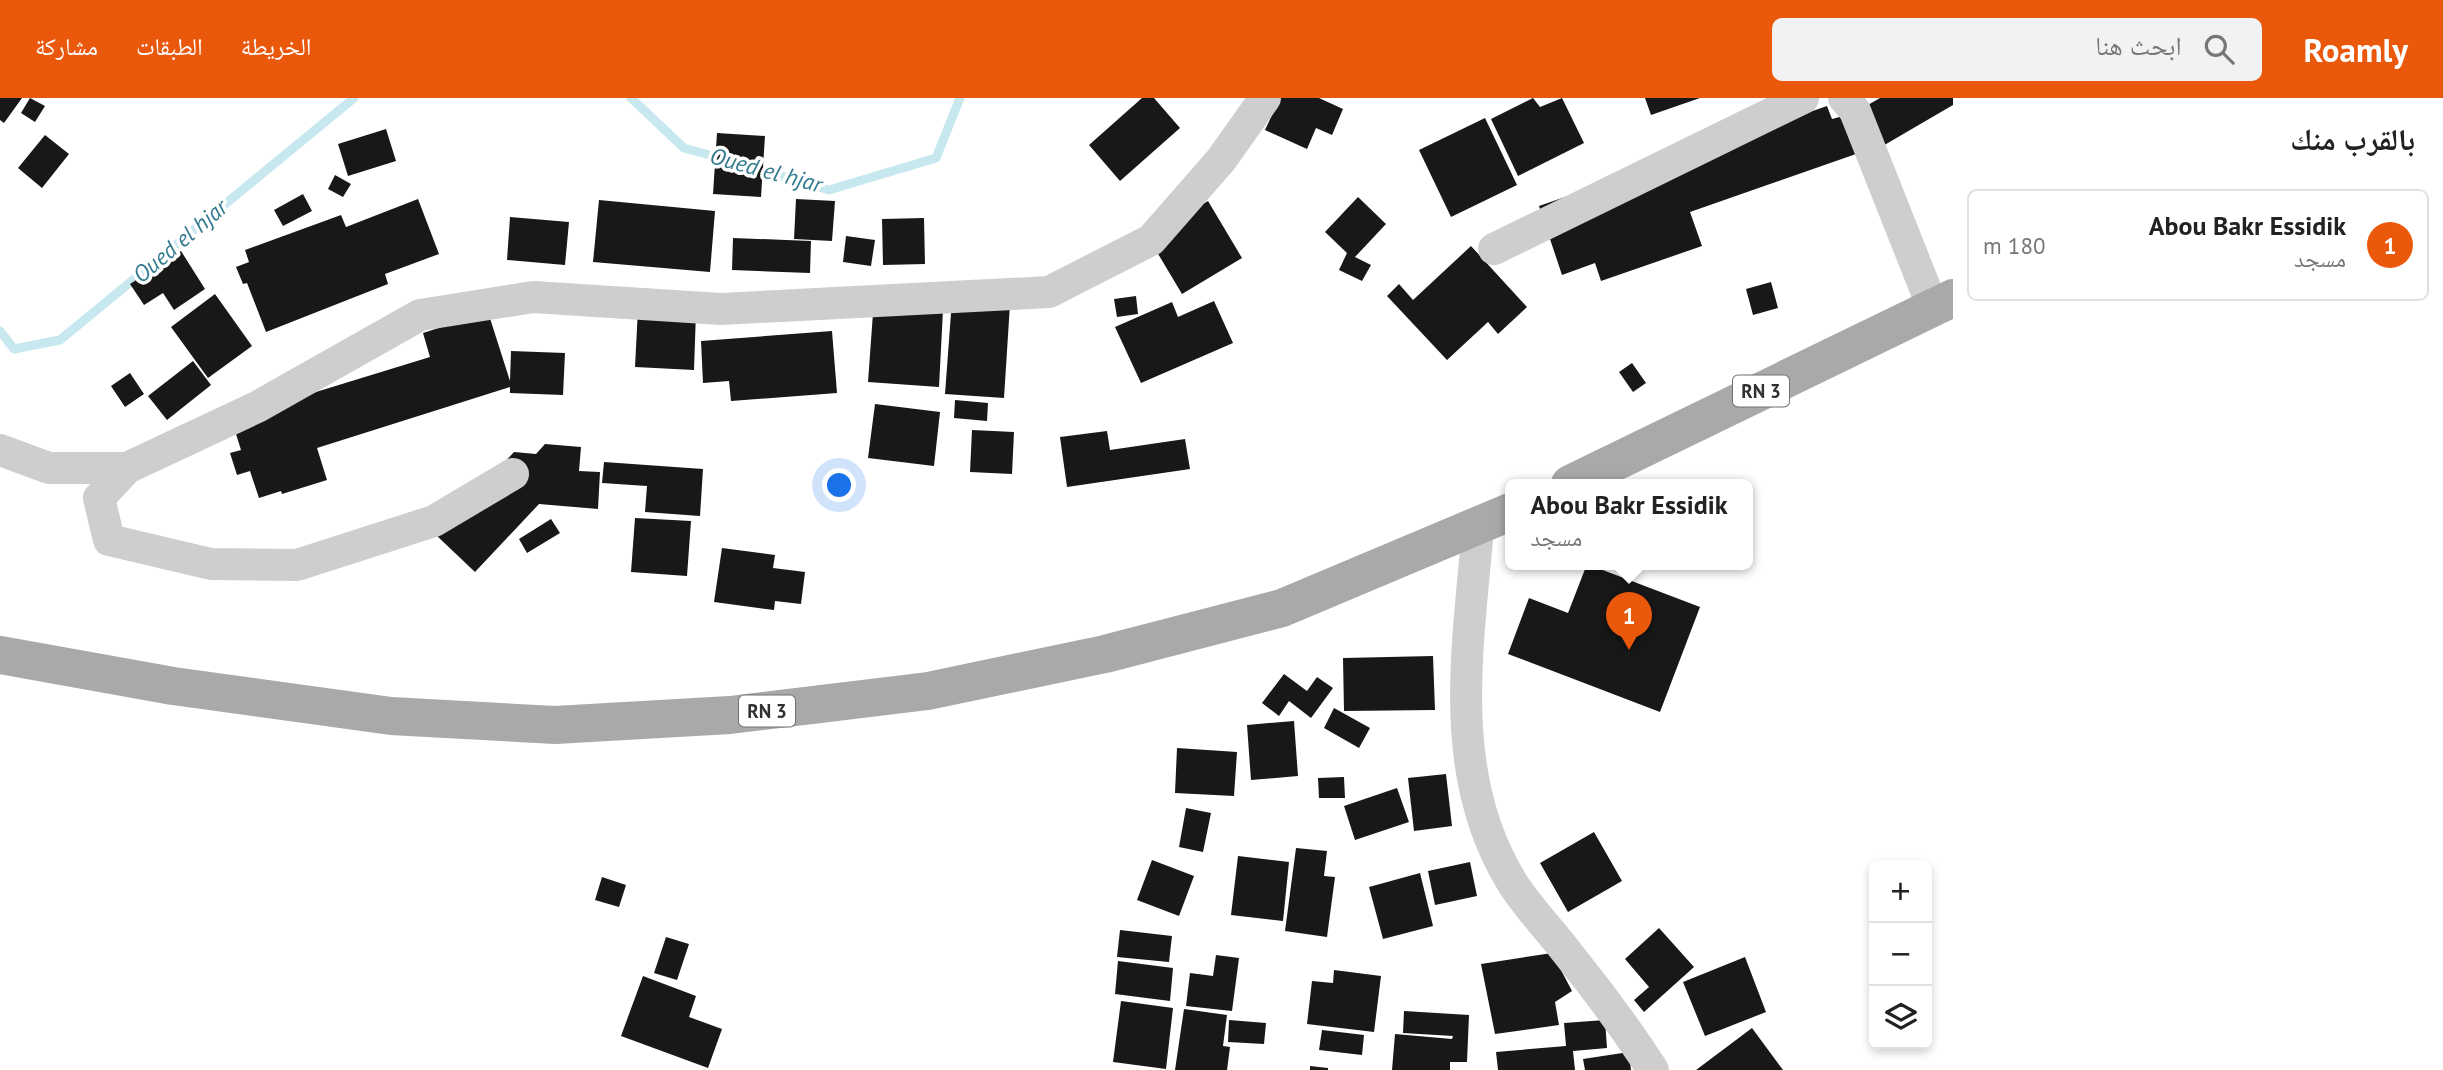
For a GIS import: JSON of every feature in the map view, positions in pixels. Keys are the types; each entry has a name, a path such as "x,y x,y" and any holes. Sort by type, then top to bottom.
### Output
{"main road":[{"name":"RN 3","path":"1580,479 1943,303"},
{"name":"RN 3","path":"0,655 173,686 391,716 555,725 730,715 928,691 1118,650 1282,608 1494,520"}],"street":[{"path":"513,474 435,521 297,565 211,564 109,540 99,498 127,468 257,407 420,315 533,297 721,309 1049,292 1151,240 1221,160 1265,98"},
{"path":"1494,249 1802,98"},
{"path":"1844,98 1855,111 1943,303"},
{"path":"0,450 49,468 127,468"},
{"path":"1494,520 1465,712 1470,772 1489,830 1513,883 1617,1017 1653,1070"}],"building":[{"path":"0,98 22,98 4,123 0,120"},
{"path":"30,98 45,106 35,122 21,113"},
{"path":"1142,98 1154,98 1180,128 1120,181 1089,145"},
{"path":"1280,98 1319,98 1343,109 1332,135 1316,128 1307,149 1265,130"},
{"path":"1533,98 1540,107 1562,98 1584,143 1518,176 1491,119"},
{"path":"1645,98 1700,98 1651,115"},
{"path":"1880,98 1953,98 1953,105 1881,147 1859,110"},
{"path":"1827,106 1832,119 1843,116 1856,154 1690,212 1702,246 1601,281 1595,263 1562,275 1539,206"},
{"path":"1485,118 1517,185 1451,217 1419,150"},
{"path":"386,129 396,161 348,176 338,144"},
{"path":"717,133 765,136 761,197 713,194"},
{"path":"45,135 69,154 42,188 18,168"},
{"path":"335,175 351,184 343,197 328,189"},
{"path":"303,194 312,211 283,226 274,210"},
{"path":"1358,197 1386,224 1355,257 1371,265 1362,281 1339,270 1347,253 1325,232"},
{"path":"418,199 439,254 385,274 388,284 266,332 247,283 243,284 236,267 249,262 245,250 341,215 346,227"},
{"path":"796,199 835,201 832,241 794,239"},
{"path":"599,200 715,211 710,272 593,262"},
{"path":"1208,201 1242,258 1182,294 1148,237"},
{"path":"510,217 569,222 565,265 507,260"},
{"path":"924,218 925,264 883,265 882,219"},
{"path":"846,236 875,240 871,266 843,262"},
{"path":"733,238 811,241 810,273 732,270"},
{"path":"1471,246 1527,307 1498,334 1488,322 1447,360 1387,296 1399,284 1413,300"},
{"path":"181,251 205,289 174,310 163,293 144,305 130,284"},
{"path":"1771,282 1778,308 1753,315 1746,289"},
{"path":"215,294 252,346 208,378 171,327"},
{"path":"1136,296 1138,314 1117,317 1114,299"},
{"path":"952,300 1010,304 1004,398 945,394"},
{"path":"1214,301 1233,343 1141,383 1115,327 1172,302 1178,317"},
{"path":"638,309 696,312 694,370 635,367"},
{"path":"910,309 943,310 939,387 868,382 873,313 910,315"},
{"path":"488,312 510,381 511,351 565,353 563,395 510,393 510,387 317,448 327,480 282,494 281,491 259,498 250,471 237,475 230,453 241,450 231,418 430,357 423,333"},
{"path":"832,331 837,393 731,401 729,381 703,383 701,341"},
{"path":"193,361 211,385 167,420 148,396"},
{"path":"1632,363 1646,383 1633,392 1619,372"},
{"path":"130,373 144,394 125,407 111,386"},
{"path":"955,400 988,403 987,421 954,418"},
{"path":"875,404 940,412 934,466 868,458"},
{"path":"972,430 1014,432 1012,474 970,472"},
{"path":"1107,431 1110,450 1185,439 1190,469 1067,487 1060,437"},
{"path":"545,444 581,447 579,471 600,472 598,509 539,504 475,572 436,535 514,452 536,454"},
{"path":"604,462 703,469 700,516 645,512 647,486 602,483"},
{"path":"635,518 691,521 687,576 631,572"},
{"path":"551,519 560,533 527,553 519,539"},
{"path":"722,548 775,555 773,568 805,572 801,604 775,601 774,610 714,602"},
{"path":"1585,570 1603,570 1700,607 1660,712 1508,654 1529,598 1568,613"},
{"path":"1433,656 1435,710 1344,711 1343,658"},
{"path":"1284,674 1307,691 1317,677 1333,688 1311,718 1289,701 1279,716 1262,703"},
{"path":"1334,708 1370,728 1359,748 1324,728"},
{"path":"1294,721 1298,776 1251,780 1247,725"},
{"path":"1177,748 1237,752 1234,796 1175,793"},
{"path":"1446,774 1452,826 1414,831 1408,778"},
{"path":"1344,777 1345,798 1319,798 1318,778"},
{"path":"1397,788 1409,822 1355,840 1344,806"},
{"path":"1186,808 1211,813 1203,852 1179,847"},
{"path":"1594,832 1622,881 1568,912 1540,863"},
{"path":"1296,848 1327,851 1324,876 1335,877 1327,937 1285,931"},
{"path":"1238,856 1289,862 1283,921 1231,915"},
{"path":"1152,860 1194,876 1179,916 1137,900"},
{"path":"1470,862 1477,896 1435,905 1428,871"},
{"path":"1420,873 1433,926 1383,939 1369,887"},
{"path":"602,877 626,885 619,907 595,900"},
{"path":"1659,928 1694,967 1644,1012 1634,1000 1649,987 1625,959"},
{"path":"1120,930 1172,936 1169,962 1117,957"},
{"path":"666,937 689,944 677,980 654,973"},
{"path":"1552,953 1572,991 1555,1002 1559,1025 1495,1034 1481,964"},
{"path":"1216,955 1239,958 1232,1011 1186,1006 1190,973 1213,976"},
{"path":"1745,957 1766,1012 1705,1036 1683,982"},
{"path":"1118,961 1173,968 1170,1001 1115,994"},
{"path":"1334,970 1381,976 1374,1032 1307,1024 1312,981 1333,983"},
{"path":"643,976 696,996 689,1017 722,1029 708,1068 621,1036"},
{"path":"1121,1001 1173,1008 1166,1069 1113,1062"},
{"path":"1184,1009 1227,1015 1223,1046 1230,1047 1227,1070 1175,1070"},
{"path":"1404,1011 1469,1015 1467,1062 1450,1062 1450,1070 1392,1070 1395,1034 1452,1039 1453,1036 1403,1033"},
{"path":"1229,1020 1266,1023 1264,1044 1228,1042"},
{"path":"1605,1020 1607,1048 1573,1051 1575,1070 1498,1070 1496,1052 1566,1046 1564,1023"},
{"path":"1752,1028 1783,1070 1696,1070"},
{"path":"1322,1030 1364,1035 1362,1055 1319,1050"},
{"path":"1629,1052 1631,1070 1585,1070 1583,1059"},
{"path":"1310,1066 1328,1068 1328,1070 1310,1070"}],"waterway":[{"name":"Oued el hjar","path":"0,331 14,349 60,340 354,98"},
{"name":"Oued el hjar","path":"631,98 684,148 724,159"},
{"name":"Oued el hjar","path":"751,167 829,190 936,158 960,98"}],"place":[{"name":"Abou Bakr Essidik","path":"1629,650"}]}
